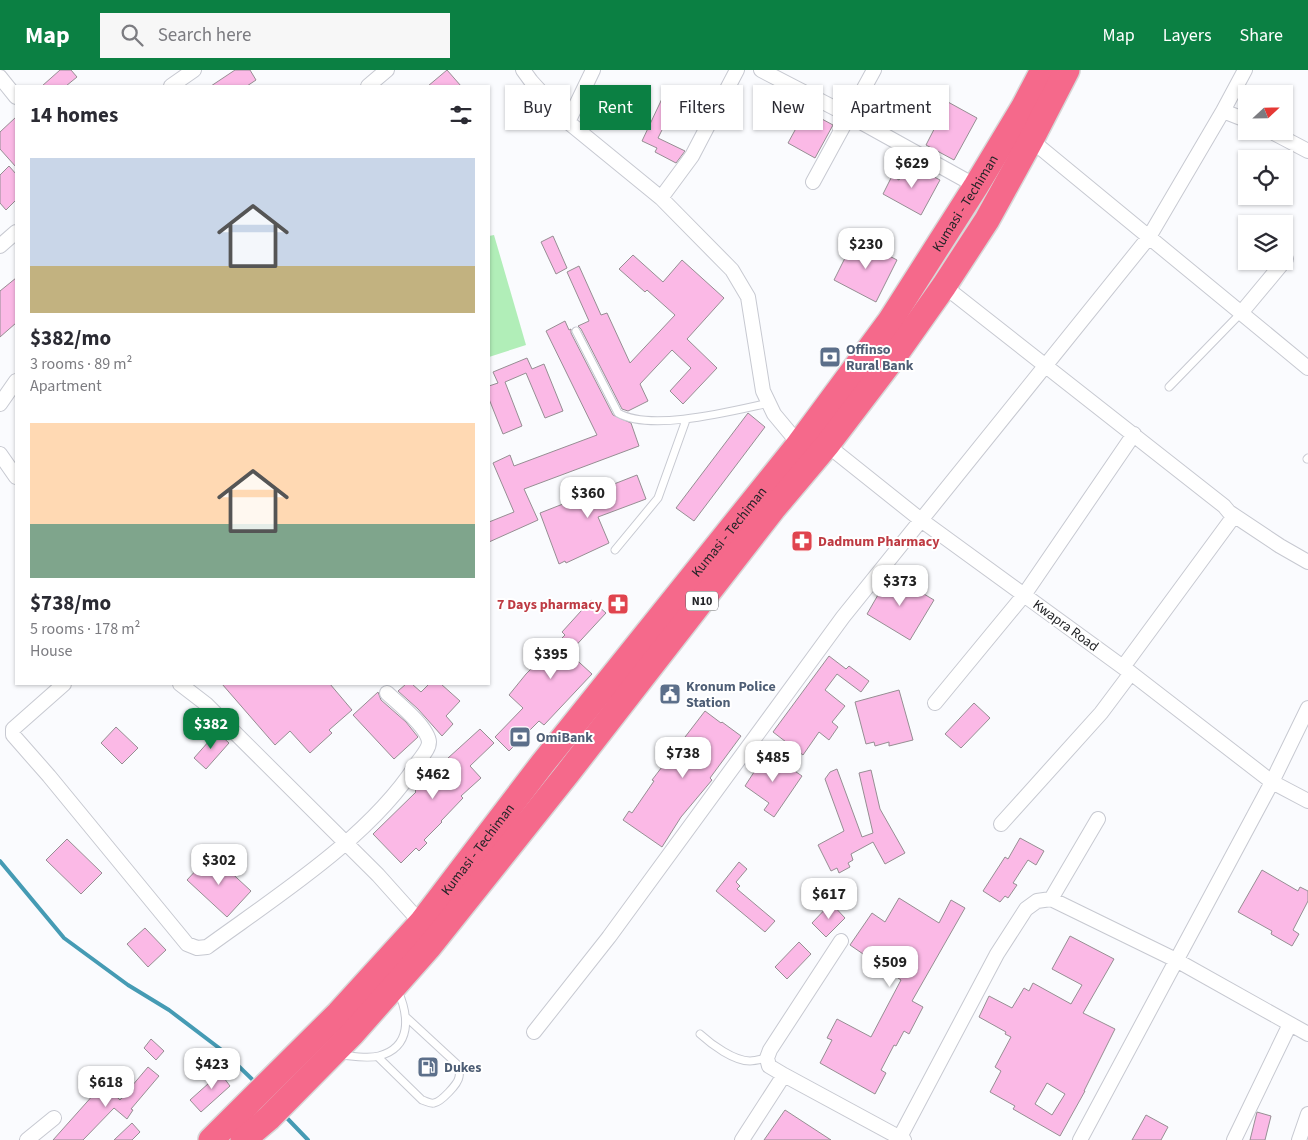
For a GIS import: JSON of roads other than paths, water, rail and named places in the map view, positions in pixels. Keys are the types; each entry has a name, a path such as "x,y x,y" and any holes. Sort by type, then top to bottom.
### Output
{"highway":[{"name":"Kumasi - Techiman","path":"211,1140 260,1109 275,1078 422,924 543,764 799,444 890,321 976,186 1023,108 1043,70"},
{"name":"N10","path":"243,1140 260,1109 290,1097 352,1034 435,940 568,774 773,509 892,361 987,220 1068,70"}],"street":[{"path":"172,85 194,70"},
{"path":"369,85 387,70"},
{"path":"523,70 535,85"},
{"path":"570,118 594,70"},
{"path":"662,198 692,156 737,70"},
{"path":"761,70 833,107"},
{"path":"865,85 874,70"},
{"path":"534,1032 609,937 843,617 1149,237 1245,70"},
{"path":"0,77 15,96"},
{"path":"1223,111 1238,117"},
{"path":"570,124 662,198 732,270 748,297 763,391 774,414 799,444"},
{"path":"813,182 840,130"},
{"path":"875,130 976,186"},
{"path":"1031,140 1308,368"},
{"path":"1287,140 1308,151"},
{"path":"0,246 15,233"},
{"path":"1241,313 1277,270"},
{"path":"944,286 1046,364 1234,516 1308,562"},
{"path":"0,404 15,382"},
{"path":"935,704 1024,595 1134,434"},
{"name":"Kwapra Road","path":"827,444 921,520 1127,670 1272,782 1308,801"},
{"path":"0,454 15,476"},
{"path":"1001,824 1101,713 1127,670 1234,516"},
{"path":"63,685 13,729 13,735 187,944 197,948 207,947 288,888 345,843 404,784 428,747 428,738 423,728 387,693"},
{"path":"181,685 206,704 378,875 422,924"},
{"path":"1080,1140 1272,782 1308,708"},
{"path":"1051,898 1098,819"},
{"path":"841,941 766,1058 769,1066 784,1075 902,1139 997,954 1026,908 1037,901 1051,898 1176,960 1308,1034"},
{"path":"1234,1140 1290,1024"},
{"path":"742,1140 784,1075"},
{"path":"1299,1140 1308,1114"},
{"path":"27,1140 54,1118"}],"lane":[{"path":"1169,388 1241,313"},
{"path":"576,331 618,414 626,418 637,420 686,420 769,404"},
{"path":"615,550 658,498 686,420"},
{"path":"332,1054 378,1057 391,1051 400,1043 405,1032 406,1017 404,1005 396,986"},
{"path":"378,1057 422,1100 429,1103 440,1101 456,1084 460,1074 458,1065 406,1017"},
{"path":"700,1034 714,1046 742,1059 750,1061 766,1058"}],"waterway":[{"path":"0,861 64,938 128,985 169,1010 223,1051 256,1083"},
{"path":"284,1115 308,1140"}],"place":[{"name":"Offinso Rural Bank","path":"830,357"},
{"name":"Dadmum Pharmacy","path":"802,541"},
{"name":"7 Days pharmacy","path":"618,604"},
{"name":"Kronum Police Station","path":"670,694"},
{"name":"OmiBank","path":"520,737"},
{"name":"Dukes","path":"428,1067"}]}
